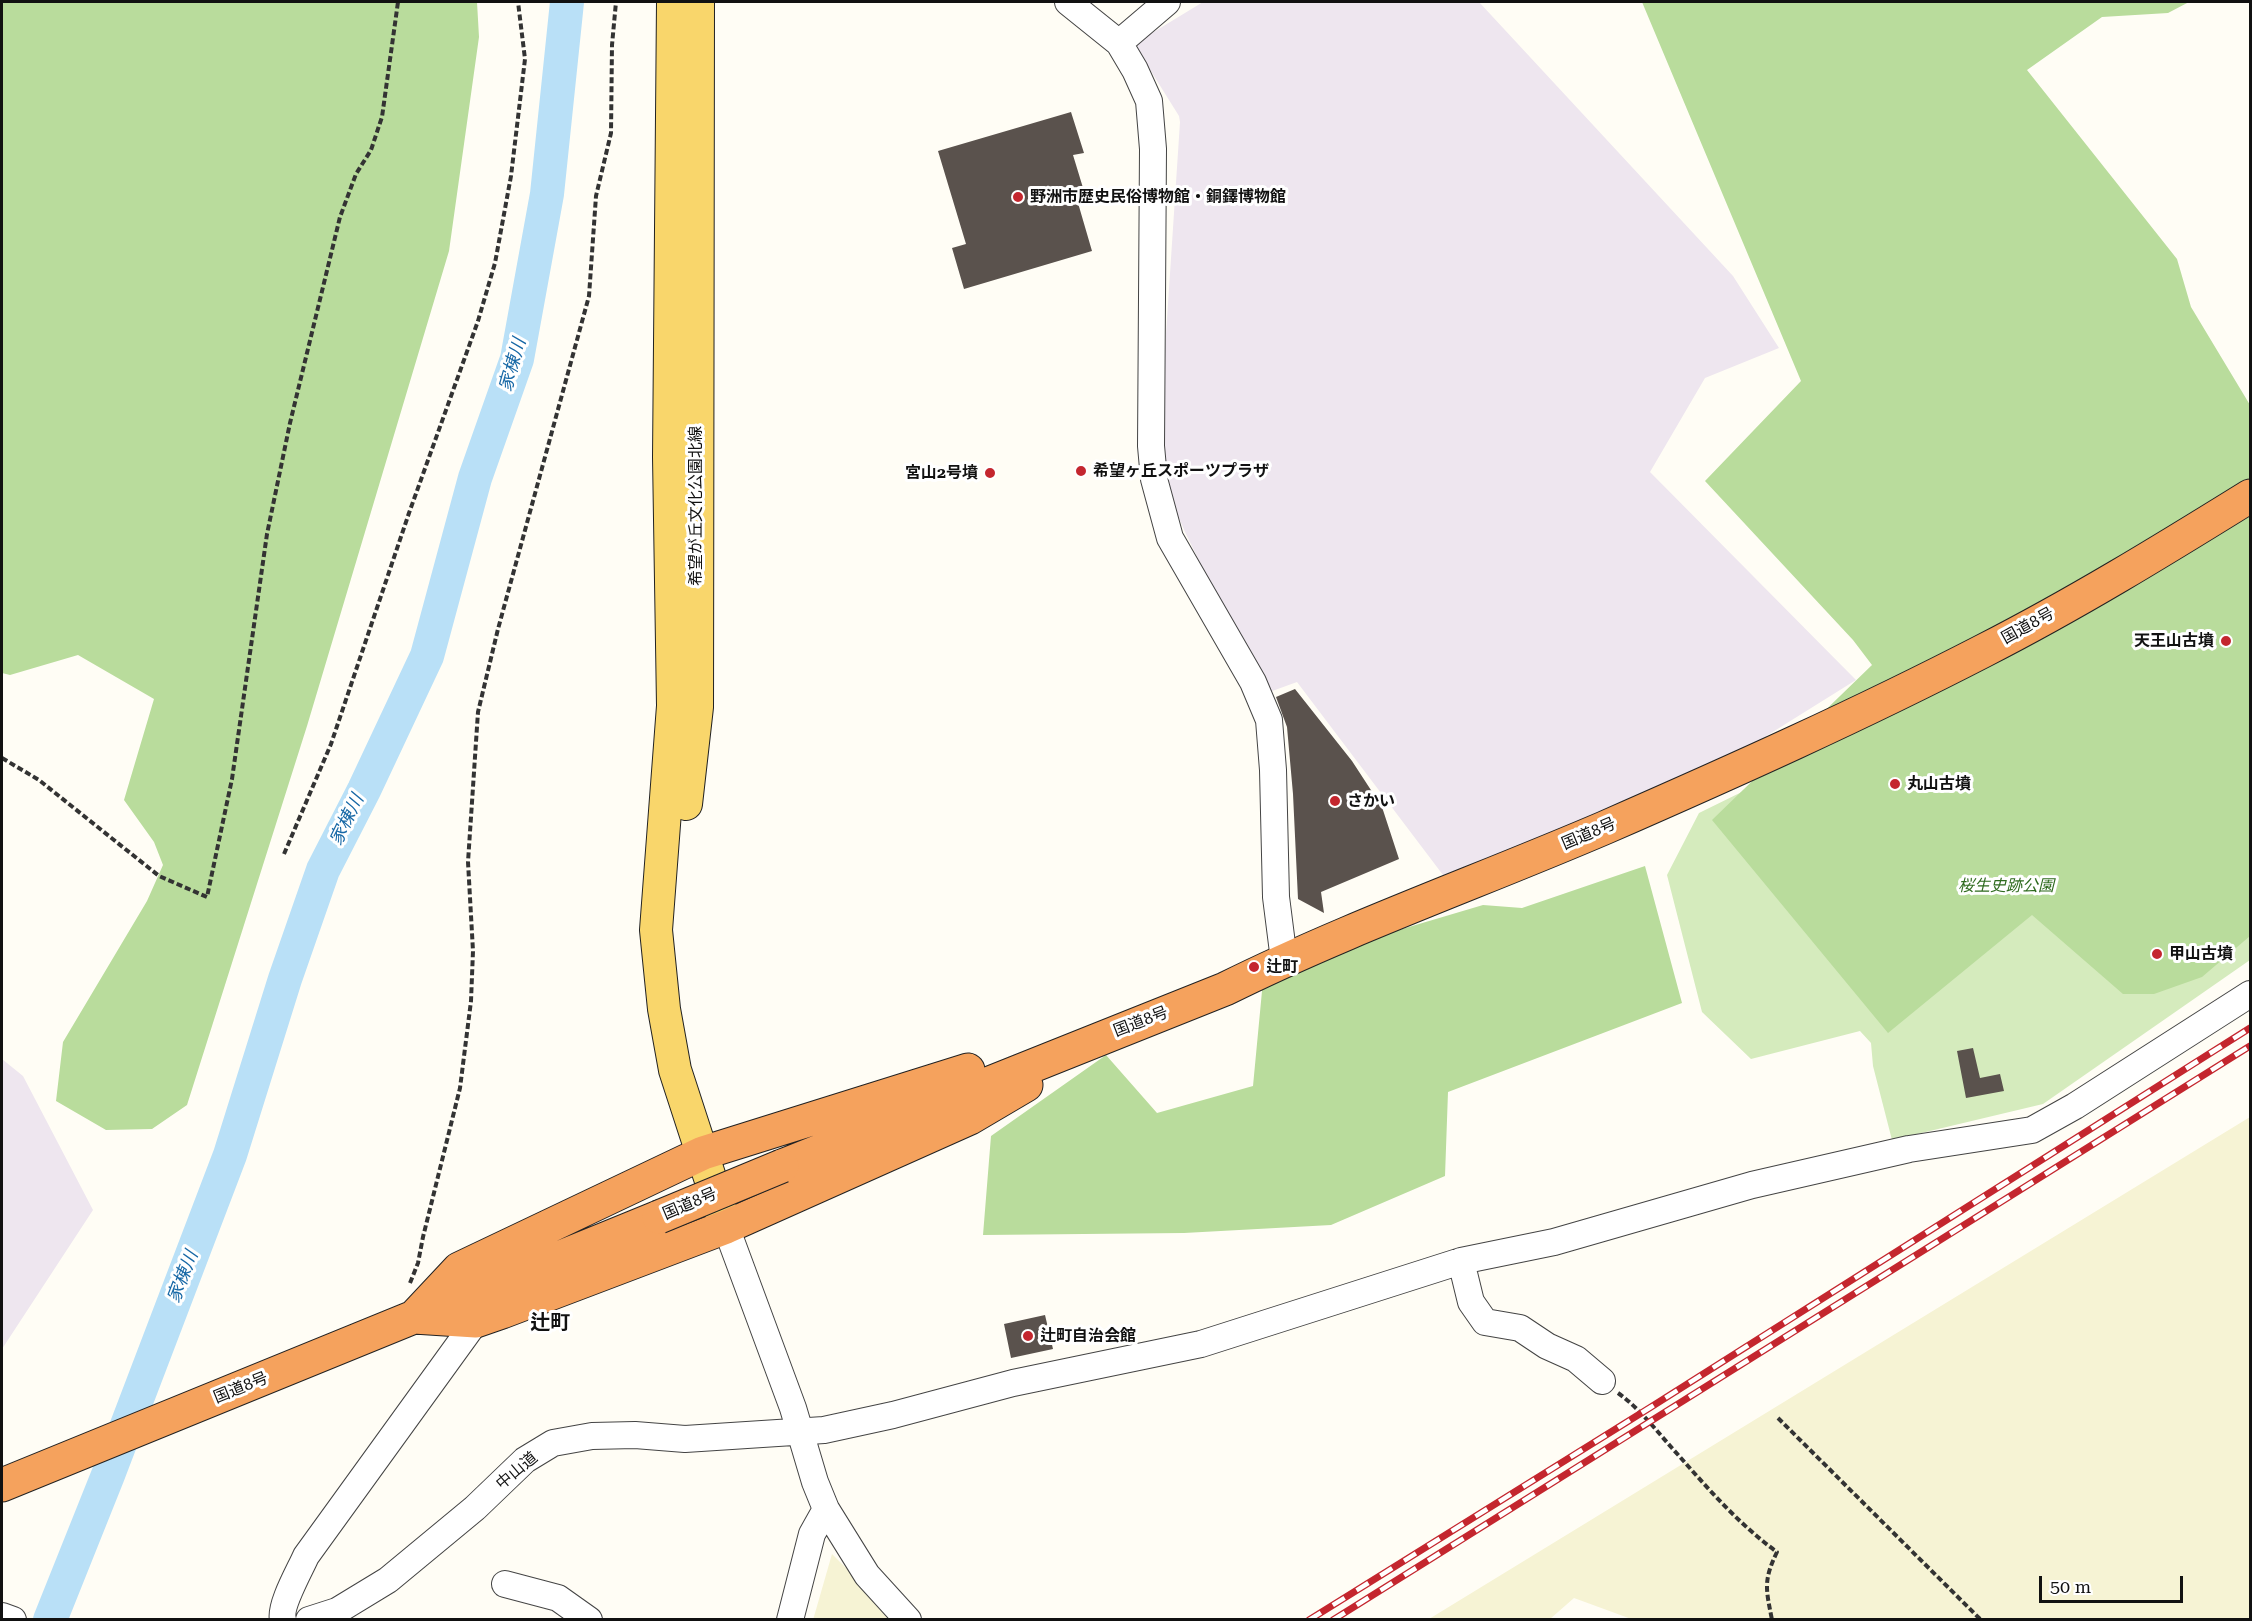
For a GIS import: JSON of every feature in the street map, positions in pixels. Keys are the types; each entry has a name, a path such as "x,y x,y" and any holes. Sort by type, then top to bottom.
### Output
{"highway":[{"name":"国道8号","path":"2,1485 782,1166 1225,989 1284,960 1613,824 1750,763 1985,650 2141,563 2250,496"},
{"path":"414,1317 459,1269 703,1153 972,1068 1072,1049"},
{"path":"414,1317 476,1321 726,1227 970,1118 1027,1085 1072,1049"}],"main road":[{"name":"希望が丘文化公園北線","path":"673,2 669,457 673,706 656,930 664,1010 675,1070 726,1227"},
{"name":"希望が丘文化公園北線","path":"664,1010 697,707 698,2"}],"street":[{"path":"1068,2 1119,43 1135,70 1149,101 1154,149 1150,446 1154,479 1170,538 1253,682 1269,720 1273,770 1276,897 1284,960"},
{"path":"1119,43 1167,2"},
{"name":"中山道","path":"309,1620 337,1611 388,1580 475,1508 525,1460 553,1443 592,1436 635,1435 685,1440 824,1430 893,1415 1013,1383 1202,1344 1461,1261 1554,1242 1752,1185 1909,1149 2032,1130 2250,994"},
{"path":"726,1227 826,1509 867,1575 908,1620"},
{"path":"1461,1261 1471,1302 1485,1322 1520,1328 1547,1346 1576,1359 1602,1381"},
{"path":"284,1620 282,1615 288,1596 306,1556 476,1321"},
{"path":"790,1620 812,1534 826,1509"},
{"path":"505,1584 558,1598 589,1620"}],"path":[{"path":"2,758 55,793 159,876 207,897 232,779 267,534 290,423 340,218 356,174 371,150 381,117 398,2"},
{"path":"284,854 331,744 409,513 478,321 495,263 511,176 525,60 518,2"},
{"path":"410,1284 418,1263 460,1088 471,1001 473,951 468,861 478,712 498,629 589,296 596,196 611,133 612,45 616,2"},
{"path":"1602,1381 1632,1403 1752,1534 1777,1552 1769,1568 1766,1583 1772,1620"},
{"path":"1778,1418 1981,1620"}],"shaded area":[{"path":"1203,2 1479,2 1733,276 1779,348 1705,378 1650,472 1856,680 1739,753 1501,854 1443,875 1297,682 1264,694 1185,532 1165,485 1159,440 1180,122 1179,116 1134,44"},
{"path":"2,1059 23,1076 93,1210 2,1349"},
{"path":"2250,1117 2250,1619 1634,1620 1574,1598 1550,1619 1429,1619"},
{"path":"832,1554 897,1619 813,1620"}],"green space":[{"path":"2,2 477,2 479,37 449,251 307,726 187,1105 152,1129 106,1130 56,1101 63,1042 147,901 163,865 154,842 124,800 154,699 78,655 10,675 2,673"},
{"path":"1642,2 2189,2 2168,13 2102,17 2027,70 2177,259 2191,307 2250,405 2250,936 2202,977 2154,994 2123,994 2032,915 1888,1033 1712,820 1872,665 1853,640 1705,481 1801,381"},
{"name":"桜生史跡公園","path":"2250,525 2250,960 2043,1104 1892,1140 1873,1066 1871,1043 1860,1031 1751,1059 1702,1012 1667,875 1699,813 2161,586"},
{"path":"1645,866 1682,1003 1448,1092 1445,1176 1331,1225 1184,1233 983,1235 991,1136 1106,1055 1157,1113 1253,1086 1264,970 1483,905 1522,908"}],"building":[{"path":"1071,112 1084,153 1073,155 1087,201 1078,203 1092,251 964,289 952,248 966,244 938,151"},
{"name":"さかい","path":"1295,689 1352,761 1382,807 1399,859 1321,892 1324,913 1298,899 1287,727 1276,697"},
{"path":"1973,1048 1980,1078 2000,1074 2004,1091 1966,1098 1957,1051"},
{"name":"辻町自治会館","path":"1045,1315 1053,1349 1011,1358 1004,1324"}],"waterway":[{"name":"家棟川","path":"50,1620 230,1155 285,979 323,870 364,790 427,656 475,478 517,359 547,194 567,2"}],"railway":[{"path":"1309,1620 1651,1407 2250,1028"},
{"path":"1333,1620 2250,1046"}],"place":[{"name":"野洲市歴史民俗博物館・銅鐸博物館","path":"1018,197"},
{"name":"希望ヶ丘スポーツプラザ","path":"1081,471"},
{"name":"宮山2号墳","path":"990,473"},
{"name":"天王山古墳","path":"2226,641"},
{"name":"丸山古墳","path":"1895,784"},
{"name":"さかい","path":"1335,801"},
{"name":"甲山古墳","path":"2157,954"},
{"name":"辻町","path":"1254,967"},
{"name":"辻町自治会館","path":"1028,1336"}],"district":[{"name":"辻町","path":"550,1323"}]}
